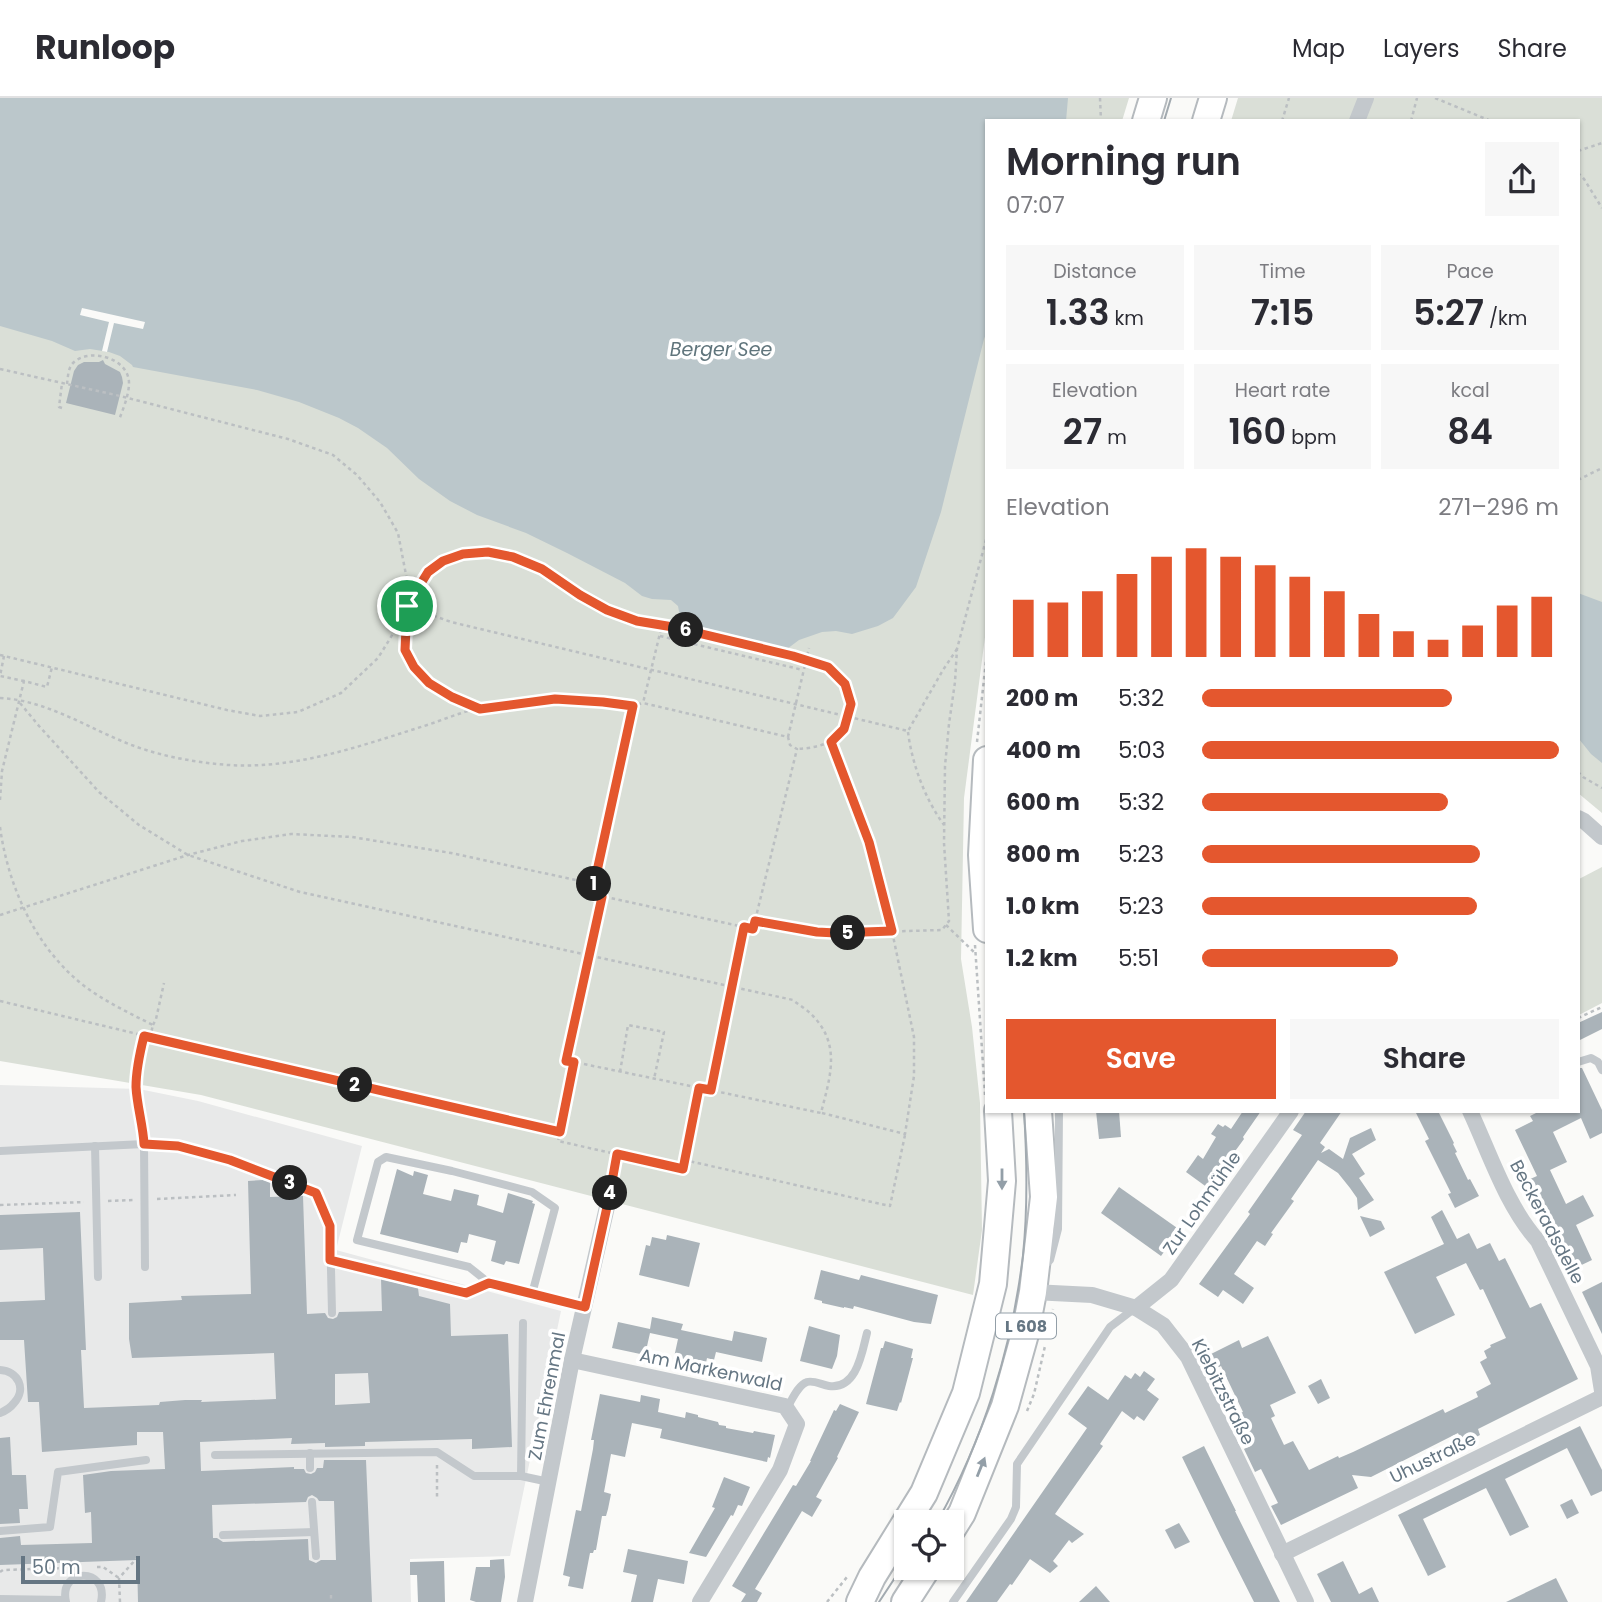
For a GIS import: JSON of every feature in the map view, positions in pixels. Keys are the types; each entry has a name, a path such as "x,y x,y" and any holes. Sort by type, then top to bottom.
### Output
{"main road":[{"path":"1147,119 1153,98"},
{"path":"1207,119 1213,98"},
{"path":"985,798 982,855 985,899"},
{"name":"L 608","path":"846,1602 862,1574 924,1493 966,1393 993,1284 1002,1181 993,1113"},
{"name":"L 608","path":"964,1510 1005,1406 1025,1334 1044,1197 1038,1113"},
{"path":"860,1602 862,1574"},
{"path":"905,1602 919,1580"}],"street":[{"path":"1358,119 1367,98"},
{"path":"1580,819 1602,837"},
{"name":"Zur Lohmühle","path":"1136,1308 1171,1280 1290,1113"},
{"name":"Beckeradsdelle","path":"1475,1113 1481,1139 1512,1203 1524,1225 1538,1241 1598,1366 1602,1391"},
{"name":"Zum Ehrenmal","path":"525,1602 572,1360 609,1198"},
{"name":"Kiebitzstraße","path":"1034,1284 1092,1295 1136,1308 1163,1325 1188,1357 1306,1602"},
{"name":"Am Markenwald","path":"572,1360 785,1406 797,1424 780,1470 700,1602"},
{"name":"Uhustraße","path":"1282,1553 1602,1397"}],"lane":[{"path":"1580,1061 1591,1058 1598,1062 1602,1070"},
{"path":"1034,1284 1050,1260 1058,1229 1059,1113"},
{"path":"144,1144 145,1267"},
{"path":"0,1151 144,1144 178,1146 230,1160 316,1193 330,1226 332,1313"},
{"path":"95,1146 98,1277"},
{"path":"532,1294 555,1208 532,1192 452,1171 386,1157 378,1162 357,1240 469,1267 489,1283 532,1294 585,1307"},
{"path":"330,1260 466,1293 489,1283"},
{"path":"953,1602 1011,1519 1016,1507 1017,1465 1110,1327 1136,1308"},
{"path":"521,1476 523,1323"},
{"path":"787,1408 807,1382 834,1387 849,1380 859,1363 867,1333"},
{"path":"0,1370 7,1370 20,1382 17,1400 0,1413"},
{"path":"215,1455 437,1452 474,1476 521,1476 549,1482"},
{"path":"310,1453 310,1468"},
{"path":"0,1531 50,1527 58,1472 146,1460"},
{"path":"312,1502 316,1556"},
{"path":"223,1535 314,1532"},
{"path":"0,1599 66,1601 65,1589 70,1581 79,1576 89,1576 98,1581 103,1590 102,1602"}],"path":[{"path":"1100,98 1101,119"},
{"path":"1283,119 1289,98"},
{"path":"1411,119 1417,98"},
{"path":"1435,98 1486,119"},
{"path":"1580,151 1602,143"},
{"path":"1580,175 1602,208"},
{"path":"104,357 105,352"},
{"path":"62,408 59,407 70,366 88,356 104,357 121,366 128,376 129,384 119,420"},
{"path":"0,369 288,439 333,455 358,475 380,502 398,533 407,580 405,650 414,667 429,683 480,709"},
{"path":"1580,479 1602,468"},
{"path":"755,921 836,933 942,930 949,921 944,825 945,766 957,649 985,544"},
{"path":"52,667 47,687 0,676 2,656 52,667 227,710 260,716 298,712 341,693 378,658 428,572 443,561 463,554 488,552 513,557 542,569 607,610 637,621 793,656 806,660 828,667 845,684 851,704 844,729 831,742 816,748 797,749 790,745 788,737 806,660 808,648"},
{"path":"407,606 451,622 908,731"},
{"path":"643,703 662,625"},
{"path":"659,636 803,670"},
{"path":"944,825 933,810 919,776 908,731 957,649"},
{"path":"0,800 2,771 24,681"},
{"path":"0,698 68,716 131,745 175,757 217,764 254,766 283,764 348,750 480,709 555,699 633,706 643,703 788,737"},
{"path":"19,701 99,792 139,825 188,855 300,892 793,1000 811,1014 826,1034 832,1054 821,1113"},
{"path":"633,706 592,894 602,897 753,929 797,749"},
{"path":"684,1160 890,1206 914,1076 914,1037 892,931 869,842 831,742"},
{"path":"1580,774 1602,788"},
{"path":"1580,780 1583,777"},
{"path":"0,827 8,867 23,908 47,947 70,974 102,997 153,1025"},
{"path":"0,915 188,855 242,841 291,834 352,837 451,853 594,884"},
{"path":"602,897 566,1061 821,1113 905,1134"},
{"path":"946,925 976,954 985,1040"},
{"path":"711,1090 744,927"},
{"path":"150,1037 164,983"},
{"path":"0,1001 560,1132"},
{"path":"1580,1017 1602,1007"},
{"path":"620,1072 628,1025 640,1027 664,1032 654,1079"},
{"path":"144,1036 136,1087 144,1144"},
{"path":"574,1062 558,1141 683,1169 699,1088"},
{"path":"609,1198 617,1154"},
{"path":"0,1205 236,1195"},
{"path":"437,1452 437,1497"},
{"path":"120,1602 118,1578 137,1558"},
{"path":"90,1567 103,1567 118,1578"},
{"path":"0,1572 65,1568"},
{"path":"827,1602 862,1574"},
{"path":"331,1595 331,1602"}],"shaded area":[{"path":"0,98 1129,98 1123,119 985,119 985,637 964,798 961,959 980,1103 982,1230 973,1295 201,1095 0,1061"},
{"path":"1238,98 1602,98 1602,813 1580,795 1580,119 1232,119"},
{"path":"1602,867 1602,1003 1580,1014 1580,878"},
{"path":"0,1085 139,1089 198,1101 362,1146 336,1250 561,1311 510,1556 410,1559 411,1602 0,1602"}],"water":[{"name":"Berger See","path":"0,98 1068,98 1066,119 985,119 985,337 941,512 916,587 893,618 878,626 852,634 822,632 799,640 787,649 681,623 678,606 671,600 642,596 625,583 567,553 450,501 419,479 387,448 339,418 299,402 257,390 133,367 120,356 109,352 90,349 75,351 52,341 0,326"},
{"path":"1580,594 1602,602 1602,763 1580,740"}],"pier":[{"path":"82,308 145,322 143,329 114,323 107,352 102,351 109,322 80,315"}],"building":[{"path":"103,360 105,364 120,372 122,377 115,415 66,403 78,365"},
{"path":"1602,1012 1602,1029 1580,1040 1580,1022"},
{"path":"1580,1068 1602,1110 1602,1133 1590,1139 1581,1118 1553,1132 1567,1162 1550,1170 1566,1204 1583,1195 1594,1216 1576,1225 1592,1260 1571,1270 1528,1180 1537,1176 1515,1130 1533,1121 1530,1116 1536,1113 1580,1113"},
{"path":"1096,1113 1119,1113 1121,1137 1099,1139"},
{"path":"1242,1113 1260,1113 1208,1188 1186,1172 1198,1155 1203,1159 1216,1137 1211,1134 1218,1124 1231,1129"},
{"path":"1305,1113 1341,1113 1320,1143 1325,1147 1321,1153 1329,1149 1343,1159 1350,1138 1371,1128 1376,1140 1352,1154 1365,1174 1359,1178 1374,1200 1358,1210 1357,1198 1338,1173 1318,1160 1291,1199 1294,1201 1265,1246 1257,1241 1234,1274 1254,1288 1243,1304 1223,1290 1218,1297 1199,1284 1250,1214 1248,1212 1302,1135 1293,1130"},
{"path":"1416,1113 1439,1113 1468,1180 1470,1179 1479,1196 1455,1208 1448,1194 1451,1193 1425,1141 1429,1139"},
{"path":"397,1169 413,1176 414,1171 428,1175 423,1194 451,1201 454,1189 479,1195 477,1205 503,1213 508,1193 533,1201 535,1204 519,1264 506,1261 504,1265 491,1261 496,1241 469,1234 467,1243 461,1242 458,1253 380,1234"},
{"path":"248,1181 270,1182 270,1197 303,1196 307,1314 325,1313 328,1318 333,1319 339,1312 382,1311 381,1279 418,1288 419,1296 450,1304 451,1336 508,1334 512,1447 472,1449 472,1439 365,1442 365,1446 325,1447 325,1443 291,1444 292,1438 200,1442 201,1471 294,1467 311,1474 317,1468 323,1468 324,1460 366,1460 372,1602 138,1602 137,1560 0,1565 0,1538 20,1536 21,1545 92,1543 91,1512 85,1513 83,1475 165,1469 163,1432 137,1432 137,1445 42,1452 39,1402 28,1402 24,1340 0,1340 0,1302 45,1300 43,1248 0,1250 0,1215 80,1212 86,1350 81,1350 84,1408 159,1405 160,1402 185,1400 202,1400 201,1402 276,1399 274,1353 132,1358 129,1339 129,1303 182,1300 181,1296 251,1294","holes":["368,1373 370,1403 335,1405 335,1374","312,1495 319,1501 334,1501 336,1560 321,1560 316,1563 309,1560 308,1539 223,1542 213,1538 212,1505 306,1502"]},
{"path":"1119,1187 1180,1230 1161,1256 1101,1213"},
{"path":"1442,1210 1457,1239 1469,1233 1477,1249 1490,1243 1499,1261 1505,1258 1530,1308 1541,1303 1578,1379 1478,1429 1480,1435 1466,1442 1461,1440 1458,1433 1371,1477 1352,1475 1358,1488 1281,1525 1271,1506 1278,1503 1261,1469 1255,1472 1244,1449 1252,1445 1237,1414 1243,1412 1221,1366 1215,1369 1209,1355 1239,1340 1242,1348 1268,1336 1296,1393 1270,1405 1275,1416 1271,1418 1284,1445 1293,1441 1309,1470 1443,1409 1445,1413 1478,1397 1476,1392 1491,1384 1480,1362 1487,1358 1484,1351 1491,1347 1490,1345 1506,1338 1483,1289 1480,1290 1466,1263 1436,1277 1455,1315 1415,1334 1384,1272 1444,1244 1431,1217"},
{"path":"1360,1216 1381,1221 1385,1229 1370,1237"},
{"path":"667,1235 700,1243 689,1287 639,1275 646,1245 650,1246 652,1237 666,1240"},
{"path":"821,1270 859,1280 861,1275 938,1295 931,1324 854,1306 853,1309 822,1303 814,1299"},
{"path":"1602,1282 1602,1334 1582,1292"},
{"path":"652,1317 683,1324 681,1330 732,1341 734,1331 767,1338 762,1362 716,1352 714,1360 707,1358 705,1368 673,1362 678,1339 650,1333 645,1355 612,1348 618,1322 650,1329"},
{"path":"809,1326 840,1335 832,1369 800,1361"},
{"path":"885,1341 913,1349 913,1358 897,1411 866,1404"},
{"path":"1144,1371 1155,1379 1147,1390 1159,1399 1144,1421 1137,1416 1134,1420 1122,1411 1100,1444 1103,1446 1055,1514 1084,1534 1072,1543 1069,1540 1053,1561 1058,1566 1050,1573 1030,1559 997,1602 966,1602 1087,1428 1068,1414 1088,1386 1108,1400 1125,1375 1131,1379 1135,1373 1140,1377"},
{"path":"1321,1379 1330,1398 1318,1404 1308,1386"},
{"path":"600,1394 640,1402 641,1395 660,1399 658,1412 685,1418 686,1412 718,1422 726,1428 775,1435 767,1462 660,1438 662,1429 632,1423 625,1457 611,1454 604,1492 611,1494 608,1509 606,1516 602,1516 596,1550 590,1553 583,1589 568,1586 570,1577 563,1575 576,1510 581,1511"},
{"path":"840,1404 859,1412 816,1497 822,1500 812,1517 802,1511 755,1589 762,1593 757,1602 741,1602 746,1594 732,1586 793,1485 796,1486 811,1461 834,1410 836,1411"},
{"path":"1580,1426 1602,1470 1602,1491 1591,1496 1567,1448 1505,1479 1529,1527 1510,1536 1486,1488 1423,1519 1446,1567 1428,1576 1398,1515"},
{"path":"10,1437 12,1475 26,1475 28,1509 19,1509 20,1523 0,1524 0,1438"},
{"path":"1204,1446 1280,1602 1254,1602 1182,1457"},
{"path":"724,1477 750,1487 742,1506 738,1505 706,1557 689,1553 715,1508 712,1507"},
{"path":"1572,1499 1579,1513 1567,1519 1560,1505"},
{"path":"1179,1523 1190,1542 1175,1549 1165,1530"},
{"path":"628,1549 688,1561 684,1584 658,1579 653,1602 631,1602 637,1575 623,1572"},
{"path":"504,1559 505,1577 501,1602 470,1600 476,1567 490,1567 490,1560"},
{"path":"444,1561 445,1602 418,1602 417,1575 410,1575 410,1562"},
{"path":"1343,1561 1359,1594 1372,1587 1379,1602 1331,1602 1317,1574"},
{"path":"1556,1578 1568,1602 1506,1602"},
{"path":"1096,1586 1110,1602 1079,1602"}],"tram line":[{"path":"1165,119 1171,98"},
{"path":"943,1510 982,1426 1011,1325 1026,1219 1024,1113"},
{"path":"879,1602 894,1579"}],"route":[{"path":"488,552 513,557 542,569 607,610 637,621 673,627 828,667 845,684 851,704 844,729 831,742 869,842 892,931 817,932 755,921 753,929 744,927 711,1090 699,1088 683,1169 617,1154 585,1307 489,1283 466,1293 330,1260 330,1226 316,1193 230,1160 178,1146 144,1144 136,1087 144,1036 560,1132 574,1062 566,1061 602,897 592,894 633,706 555,699 480,709 452,697 429,683 414,667 405,650 407,606 428,572 443,561 463,554 488,552"}]}
